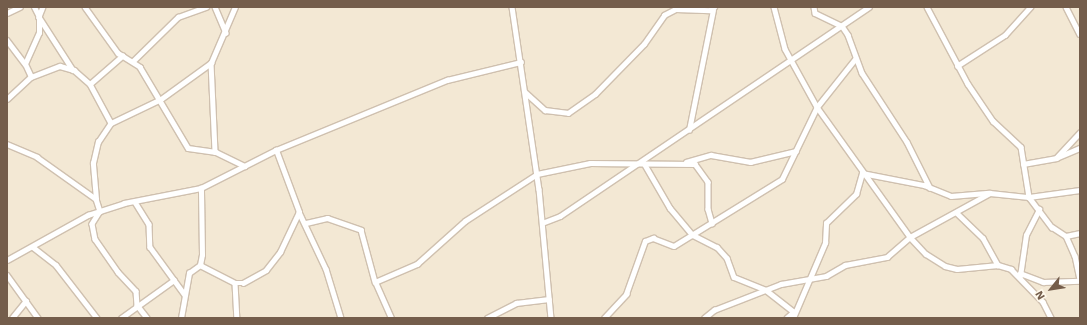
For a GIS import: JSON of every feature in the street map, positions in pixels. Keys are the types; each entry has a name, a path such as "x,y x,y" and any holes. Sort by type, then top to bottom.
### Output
{"street":[{"path":"7,13 20,7"},
{"path":"34,7 74,70 90,84 111,123"},
{"path":"25,64 38,32 39,17 43,7"},
{"path":"85,7 122,56 133,62 161,99 188,148 215,152 244,166"},
{"path":"133,62 178,17 206,7"},
{"path":"216,7 226,34"},
{"path":"147,318 136,305 136,291 118,272 91,229 100,211 96,199 93,163 98,142 111,123 161,99 211,63 226,34 235,7"},
{"path":"512,7 537,174 552,318"},
{"path":"774,7 778,30 791,60 817,107 862,173 910,237 926,254 945,266 957,269 998,265 1020,275 1043,282 1080,280 1075,256 1066,236 1052,227 1029,197 1019,144 993,121 957,66 928,7"},
{"path":"814,7 822,17 842,26 852,42 855,58 930,188"},
{"path":"957,66 1005,36 1030,7"},
{"path":"1066,7 1079,35"},
{"path":"525,92 546,110 568,113 595,94 644,44 664,15 676,9 714,8 689,130"},
{"path":"542,223 560,216 867,8"},
{"path":"7,40 25,64 31,77"},
{"path":"90,84 122,56"},
{"path":"604,318 626,294 645,241 653,238 674,246 779,182 817,107 855,58"},
{"path":"7,260 100,211 134,202 201,188 276,150 447,80 521,62"},
{"path":"211,63 215,152"},
{"path":"7,99 31,77 53,67 74,70"},
{"path":"1056,158 1080,132"},
{"path":"7,144 37,157 96,199"},
{"path":"1023,164 1056,158 1080,148"},
{"path":"276,150 299,212 306,223 341,318"},
{"path":"375,282 417,264 465,221 537,174 590,163 638,164 686,162 712,155 750,162 796,151"},
{"path":"686,162 695,164 708,182 708,209 712,223"},
{"path":"644,163 670,208 693,235 717,248 736,279 766,290 794,312"},
{"path":"862,173 930,188 951,196 990,193 1029,197 1080,190"},
{"path":"793,318 794,312 811,279 824,243 826,223 856,194 862,173"},
{"path":"200,265 201,188"},
{"path":"704,318 714,310 782,284 811,279 845,265 881,259 910,237 957,213 990,193"},
{"path":"134,202 149,224 150,247 185,295"},
{"path":"1039,209 1026,235 1020,275 1043,302 1051,318"},
{"path":"200,265 235,283 266,270 280,252 299,212"},
{"path":"957,213 983,238 998,265"},
{"path":"306,223 327,218 361,230 375,282 391,318"},
{"path":"1066,236 1080,234"},
{"path":"33,247 56,265 97,318"},
{"path":"181,318 189,273 200,265"},
{"path":"7,275 38,318"},
{"path":"121,318 136,305 174,280"},
{"path":"235,283 237,318"},
{"path":"487,318 516,302 549,299"},
{"path":"12,318 26,301"},
{"path":"787,318 794,312"}],"shaded area":[{"path":"7,7 1080,7 1080,318 7,318"}]}
